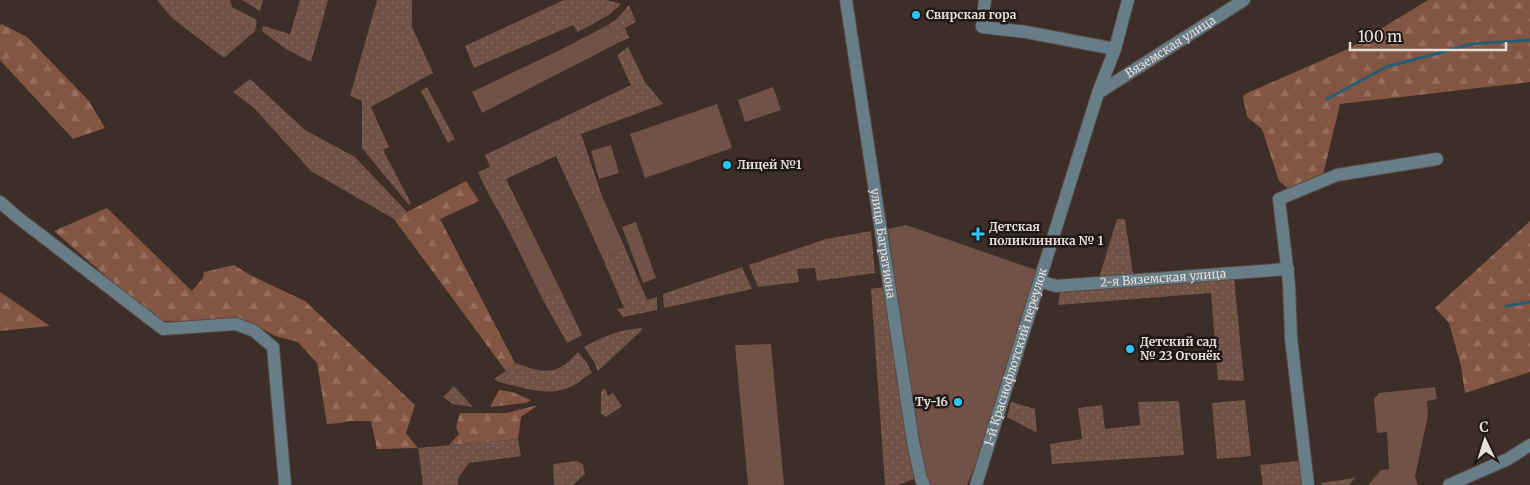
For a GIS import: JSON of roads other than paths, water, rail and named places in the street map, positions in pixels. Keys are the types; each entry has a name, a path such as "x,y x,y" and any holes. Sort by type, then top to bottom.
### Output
{"street":[{"name":"улица Багратиона","path":"846,0 913,442 924,485"},
{"path":"985,0 982,27 1026,32 1115,49"},
{"name":"1-й Краснофлотский переулок","path":"976,485 1098,93 1115,49 1128,0"},
{"name":"Вяземская улица","path":"1098,93 1244,0"},
{"path":"1308,485 1291,338 1288,269 1279,199 1337,175 1437,159"},
{"path":"0,202 163,329 236,324 254,331 273,347 285,485"},
{"name":"2-я Вяземская улица","path":"1040,281 1056,286 1288,269"},
{"path":"1449,485 1508,459 1530,446"}],"waterway":[{"path":"1327,99 1386,67 1472,44 1530,40"},
{"path":"1506,306 1530,302"}],"place":[{"name":"Свирская гора","path":"916,15"},
{"name":"Лицей №1","path":"727,165"},
{"name":"Детская поликлиника № 1","path":"978,234"},
{"name":"Детский сад № 23 Огонёк","path":"1130,349"},
{"name":"Ту-16","path":"958,402"}]}
